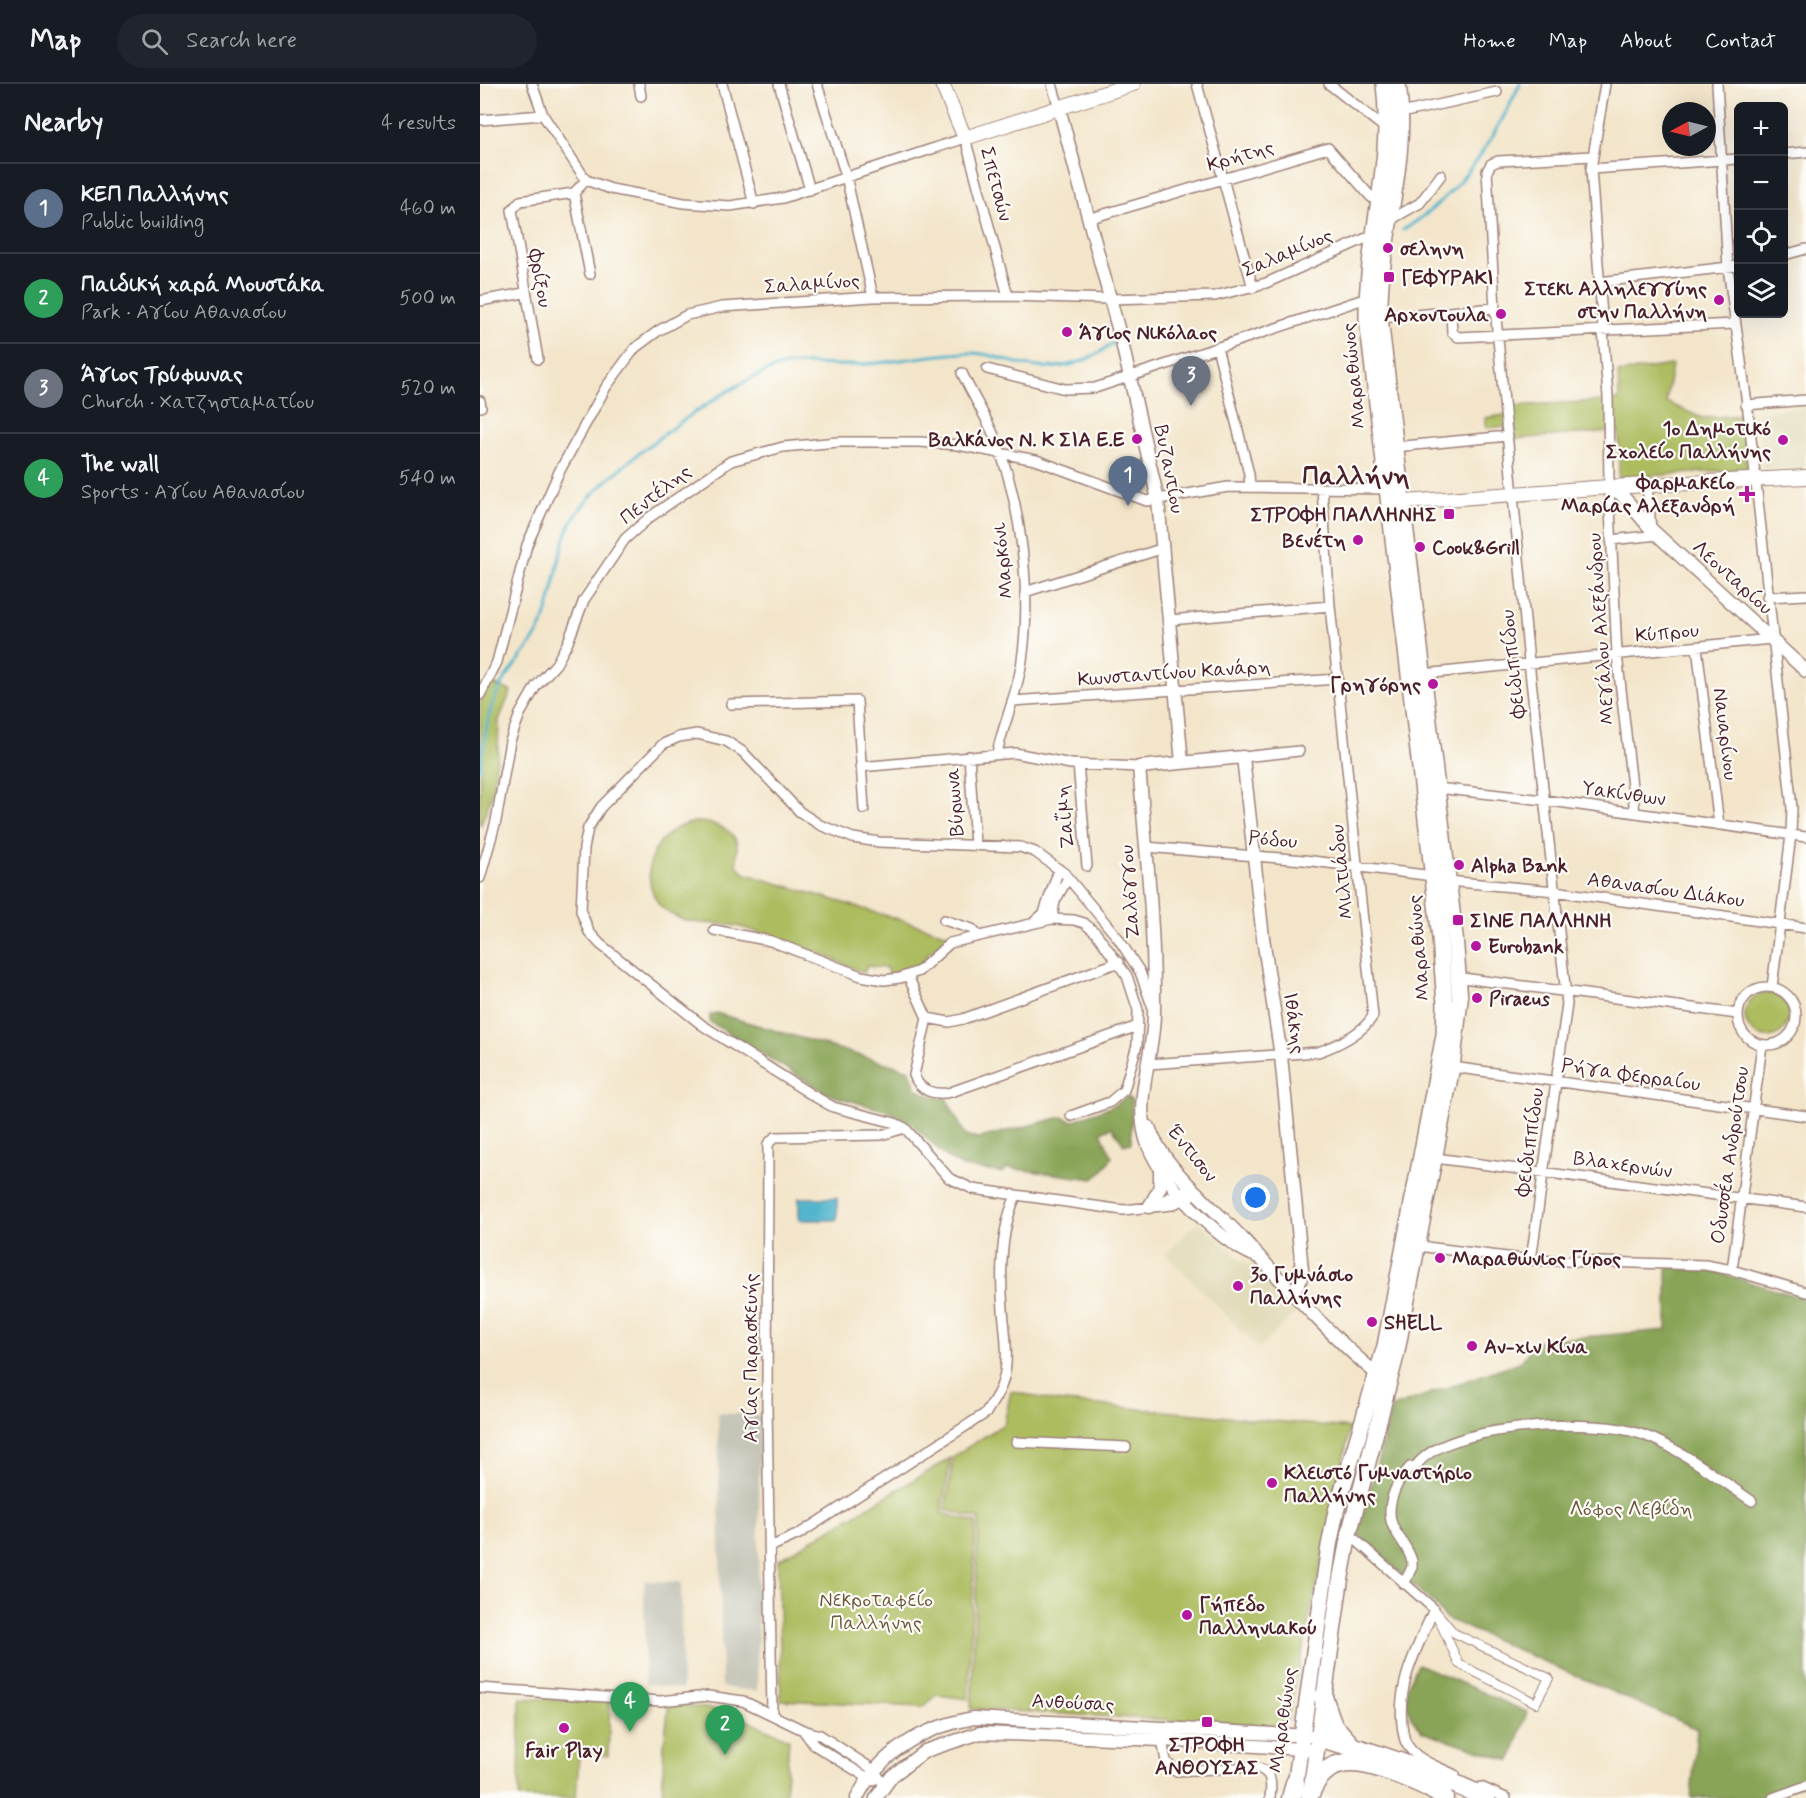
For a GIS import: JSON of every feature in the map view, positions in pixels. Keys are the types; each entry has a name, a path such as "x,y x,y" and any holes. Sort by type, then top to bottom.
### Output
{"highway":[{"path":"1323,1697 1333,1725 1352,1746"},
{"path":"1308,1743 1352,1746 1429,1772 1486,1798"},
{"path":"1300,1794 1328,1770 1344,1763 1359,1762 1417,1782 1444,1798"}],"main road":[{"name":"Σπετσών","path":"942,84 965,138"},
{"path":"965,138 1134,84"},
{"name":"Μαραθώνος","path":"1300,1794 1308,1743 1331,1534 1383,1379 1390,1325 1444,1035 1451,977 1448,880 1423,674 1368,331 1367,298 1373,235 1388,130 1384,84"},
{"name":"Μαραθώνος","path":"1308,1743 1323,1697 1349,1534 1383,1379 1418,1246 1459,1018 1432,876 1394,496 1394,447 1380,318 1381,276 1400,159 1401,86"},
{"path":"1394,496 1514,494 1806,477"}],"street":[{"path":"532,84 543,115 586,180 611,189 684,204 729,206 754,204 810,189 965,138"},
{"path":"639,84 641,96"},
{"path":"722,84 754,204"},
{"path":"779,84 810,189"},
{"path":"817,84 846,176 873,297"},
{"name":"Βυζαντίου","path":"1052,84 1091,218 1158,500 1182,763"},
{"path":"1197,84 1252,288"},
{"path":"1329,84 1388,130"},
{"name":"Μεγάλου Αλεξάνδρου","path":"1605,84 1591,169 1608,397 1609,487 1617,654 1635,813"},
{"path":"1717,84 1728,268 1755,480 1772,639"},
{"path":"1401,113 1497,92"},
{"path":"480,120 543,115"},
{"name":"Σπετσών","path":"965,138 1008,296"},
{"name":"Κρήτης","path":"1091,218 1328,148 1379,203"},
{"path":"1788,154 1806,152"},
{"name":"Φειδιππίδου","path":"1531,1260 1567,1004 1529,662 1495,308 1487,171 1491,164 1498,161 1592,156"},
{"path":"1591,169 1734,159"},
{"path":"1390,220 1420,203 1441,175"},
{"path":"586,180 574,193 590,274"},
{"name":"Φρίξου","path":"538,359 511,217 514,205 523,201 574,193"},
{"name":"Σαλαμίνος","path":"480,695 497,662 527,545 559,472 606,387 635,348 658,331 687,315 722,307 873,297 1008,296 1188,299 1252,288 1373,235"},
{"path":"1788,254 1806,249"},
{"path":"1599,282 1734,267"},
{"path":"480,301 524,294"},
{"path":"987,369 1075,390 1095,388 1367,298"},
{"path":"1380,318 1495,308"},
{"path":"1451,313 1454,336 1603,332 1735,324"},
{"path":"1216,347 1249,474 1250,487"},
{"name":"Μαρκόνι","path":"962,373 1000,453 1018,527 1025,592 1024,650 997,753"},
{"path":"1746,405 1806,400"},
{"path":"1394,447 1508,436"},
{"name":"Πεντέλης","path":"480,878 496,821 510,741 520,714 536,686 556,664 568,642 584,600 625,539 650,518 731,461 783,447 838,442 920,442 1000,453 1053,465 1142,499 1158,500"},
{"path":"1611,540 1654,532 1647,485"},
{"path":"1158,500 1218,488 1250,487 1322,489 1394,496"},
{"name":"Λεονταρίου","path":"1609,487 1626,499 1654,532 1772,639 1778,653 1806,671"},
{"name":"Μιλτιάδου","path":"1149,1064 1310,1054 1330,1048 1365,1026 1373,1016 1330,606 1322,489"},
{"path":"1025,592 1164,548"},
{"path":"1767,597 1806,595"},
{"path":"1170,620 1330,606"},
{"name":"Κύπρου","path":"1423,674 1772,639"},
{"name":"Ναυαρίνου","path":"1696,647 1719,825"},
{"path":"1772,987 1791,835 1792,808 1778,653"},
{"name":"Κωνσταντίνου Κανάρη","path":"1012,701 1338,679"},
{"path":"731,704 857,702 864,809"},
{"path":"1154,1016 1144,982 1135,963 1059,868 1029,849 879,842 853,838 832,830 800,812 743,752 718,738 697,734 672,740 655,750 600,807 591,820 585,839 582,913 589,932 600,944 702,1025 812,1095 833,1107 895,1123 905,1128 955,1182 973,1189 1117,1210 1149,1207 1182,1197 1195,1189"},
{"path":"860,767 997,753 1023,753 1077,764 1139,766 1299,751"},
{"name":"Βύρωνα","path":"969,756 975,845"},
{"name":"Ιθάκης","path":"1243,757 1253,855 1281,1056 1302,1270 1299,1283 1293,1292"},
{"name":"Ζαΐμη","path":"1077,764 1087,866"},
{"name":"Ζαλόγγου","path":"1139,766 1146,847 1154,1016"},
{"name":"Υακίνθων","path":"1437,788 1544,800 1806,837"},
{"name":"Ρόδου","path":"1146,847 1253,855 1432,876"},
{"path":"1033,923 1044,913 1059,868"},
{"path":"1052,920 1055,901 1068,878"},
{"name":"Αθανασίου Διάκου","path":"1448,880 1556,891 1806,928"},
{"path":"714,930 790,946 871,979 908,976 923,968 945,946 978,936 1063,918 1084,923 1119,962 1135,998 1138,1026 1137,1045 1121,1095 1110,1102 1071,1116"},
{"path":"944,920 972,929 978,936"},
{"path":"927,1018 949,1022 963,1019 1119,962"},
{"path":"908,976 927,1018 914,1075 921,1088 941,1094 1138,1026"},
{"path":"1451,977 1738,1014"},
{"path":"1772,987 1784,992 1792,1001 1801,1020 1787,1037 1776,1044 1762,1045 1754,1042 1742,1031 1738,1014 1742,1001 1752,991 1772,987"},
{"name":"Έντισον","path":"1154,1016 1149,1064 1142,1097 1146,1141 1160,1169 1182,1197 1227,1240 1242,1251 1256,1256"},
{"name":"Οδυσσέα Ανδρούτσου","path":"1732,1269 1762,1045"},
{"name":"Ρήγα Φερραίου","path":"1452,1067 1806,1116"},
{"name":"Έντισον","path":"1142,1097 1149,1127 1168,1160 1256,1256 1383,1379"},
{"name":"Αγίας Παρασκευής","path":"772,1713 768,1144 775,1137 881,1135 905,1128"},
{"name":"Βλαχερνών","path":"1435,1158 1806,1207"},
{"path":"1149,1207 1160,1188 1160,1169"},
{"path":"770,1547 799,1533 987,1413 1002,1384 1006,1348 1003,1307 1004,1237 1007,1215 1016,1196"},
{"path":"1418,1246 1531,1260 1705,1264 1732,1269 1806,1292"},
{"path":"1404,1584 1410,1574 1412,1562 1392,1523 1391,1504 1394,1487 1410,1467 1416,1466 1428,1452 1478,1434 1557,1425 1589,1425 1631,1431 1680,1453 1752,1501"},
{"path":"1016,1442 1126,1447"},
{"path":"1349,1534 1434,1609 1454,1633 1549,1678 1536,1703 1459,1664 1434,1609"},
{"path":"1434,1609 1400,1695 1404,1739 1408,1746 1426,1761 1506,1798"},
{"path":"480,1688 660,1701 719,1697 743,1701 772,1713 803,1730 820,1735 884,1785"},
{"name":"Ανθούσας","path":"857,1798 870,1775 915,1737 945,1725 974,1718 1308,1743"},
{"name":"Ανθούσας","path":"876,1798 884,1785 903,1766 925,1751 980,1733 1308,1743"},
{"path":"1162,1740 1166,1761 1175,1771 1254,1767 1264,1769 1269,1773 1271,1780 1270,1798"},
{"path":"1773,1798 1806,1786"}],"shaded area":[{"name":"1ο Δημοτικό Σχολείο Παλλήνης","path":"1806,408 1806,468 1763,470 1757,411"},
{"name":"3ο Γυμνάσιο Παλλήνης","path":"1198,1221 1246,1265 1257,1264 1301,1307 1259,1349 1166,1254"},
{"path":"718,1413 760,1415 757,1691 722,1687"},
{"path":"644,1581 681,1582 682,1689 645,1684"}],"green space":[{"path":"1672,365 1666,402 1702,418 1742,415 1747,469 1619,478 1619,431 1515,439 1514,426 1486,428 1485,418 1512,414 1511,406 1619,400 1618,373"},
{"path":"490,683 511,691 499,720 498,754 491,798 480,827 480,703"},
{"path":"695,822 721,827 732,835 736,840 737,866 746,874 955,936 929,952 922,965 911,971 888,975 887,968 867,966 864,973 805,948 735,925 698,923 680,919 664,909 653,894 649,876 650,867 655,850 667,835 683,825"},
{"path":"1767,993 1783,999 1789,1015 1783,1031 1767,1037 1751,1031 1745,1015 1751,999"},
{"path":"716,1013 910,1070 916,1088 925,1094 946,1098 966,1136 980,1138 1062,1117 1072,1121 1115,1105 1127,1097 1132,1100 1131,1143 1124,1145 1112,1127 1101,1132 1112,1157 1101,1173 1093,1179 1007,1168 1003,1173 963,1167 947,1158 911,1123 891,1112 830,1095 710,1022 710,1015"},
{"name":"Λόφος Λεβίδη","path":"1667,1267 1716,1272 1806,1299 1806,1783 1764,1798 1691,1798 1697,1729 1445,1618 1436,1606 1358,1534 1392,1407 1522,1361 1535,1341 1667,1330"},
{"path":"1011,1391 1054,1401 1350,1428 1288,1720 1274,1726 971,1709 979,1519 945,1510 954,1456 1004,1424"},
{"name":"Νεκροταφείο Παλλήνης","path":"951,1458 941,1513 976,1522 968,1699 937,1695 923,1707 781,1700 778,1560"},
{"path":"1418,1664 1527,1712 1511,1761 1422,1731 1411,1717 1406,1701 1408,1685"},
{"name":"Fair Play","path":"520,1698 610,1702 608,1756 579,1755 576,1798 519,1798"},
{"path":"669,1704 723,1710 789,1739 785,1798 662,1798 664,1744"}],"water":[{"path":"799,1198 837,1198 837,1220 799,1220"}],"waterway":[{"path":"1403,230 1423,217 1457,185 1486,147 1520,84"},
{"path":"480,769 493,702 503,682 543,623 566,535 573,521 596,491 677,424 739,385 787,365 866,364 975,353 1025,365 1049,367 1083,361 1113,343"}],"place":[{"name":"σεληνη","path":"1388,248"},
{"name":"ΓΕΦΥΡΑΚΙ","path":"1389,277"},
{"name":"Στεκι Αλληλεγγύης στην Παλλήνη","path":"1719,300"},
{"name":"Αρχοντουλα","path":"1501,314"},
{"name":"Άγιος Νικόλαος","path":"1067,332"},
{"name":"Άγιος Τρύφωνας","path":"1191,406"},
{"name":"Βαλκάνος Ν. Κ ΣΙΑ Ε.Ε","path":"1137,439"},
{"name":"1ο Δημοτικό Σχολείο Παλλήνης","path":"1783,440"},
{"name":"Φαρμακείο Μαρίας Αλεξανδρή","path":"1747,494"},
{"name":"ΚΕΠ Παλλήνης","path":"1128,506"},
{"name":"ΣΤΡΟΦΗ ΠΑΛΛΗΝΗΣ","path":"1449,514"},
{"name":"Βενέτη","path":"1358,540"},
{"name":"Cook&Grill","path":"1420,547"},
{"name":"Γρηγόρης","path":"1433,684"},
{"name":"Alpha Bank","path":"1459,865"},
{"name":"ΣΙΝΕ ΠΑΛΛΗΝΗ","path":"1458,920"},
{"name":"Eurobank","path":"1476,946"},
{"name":"Piraeus","path":"1477,998"},
{"name":"Μαραθώνιος Γύρος","path":"1440,1258"},
{"name":"3ο Γυμνάσιο Παλλήνης","path":"1238,1286"},
{"name":"SHELL","path":"1372,1322"},
{"name":"Αν-χιν Κίνα","path":"1472,1346"},
{"name":"Κλειστό Γυμναστήριο Παλλήνης","path":"1272,1483"},
{"name":"Γήπεδο Παλληνιακού","path":"1187,1615"},
{"name":"ΣΤΡΟΦΗ ΑΝΘΟΥΣΑΣ","path":"1207,1722"},
{"name":"Fair Play","path":"564,1728"},
{"name":"The wall","path":"630,1732"},
{"name":"Παιδική χαρά Μουστάκα","path":"725,1755"}],"district":[{"name":"Παλλήνη","path":"1356,475"}]}
